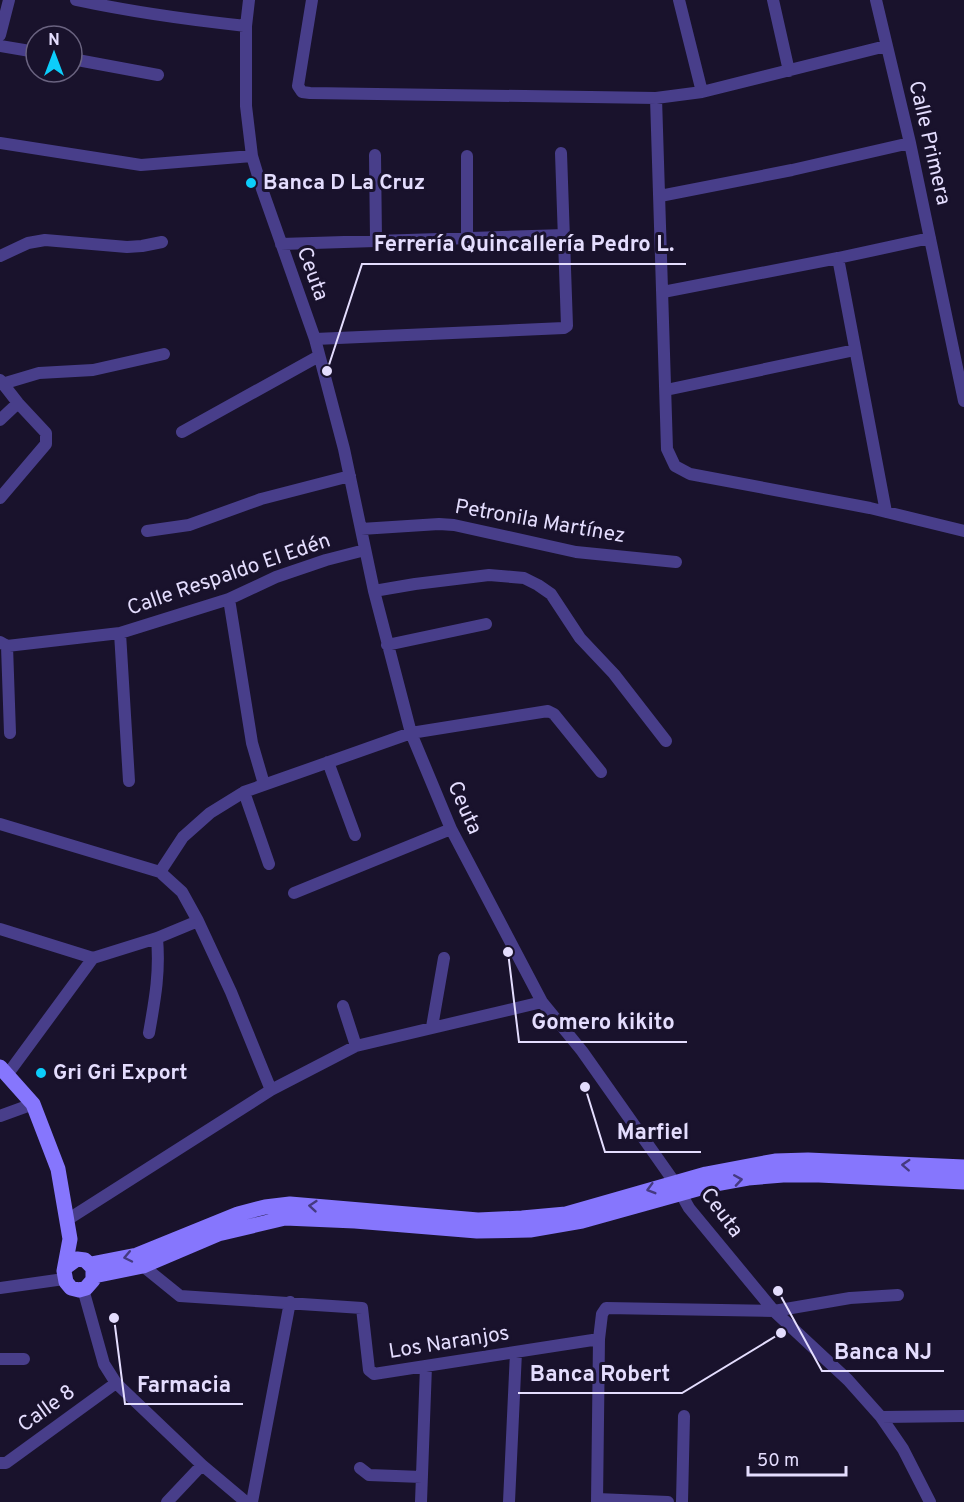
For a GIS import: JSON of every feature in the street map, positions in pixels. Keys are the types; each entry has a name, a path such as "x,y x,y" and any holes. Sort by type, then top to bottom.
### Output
{"street":[{"path":"0,35 9,0"},
{"path":"76,0 166,16 246,26"},
{"name":"Ceuta","path":"249,0 246,26 246,106 252,156 280,244 315,339 351,476 374,591 411,733 451,829 542,1002 582,1051 678,1188 689,1208 774,1311 817,1349 881,1417 903,1449 930,1502"},
{"path":"312,0 298,86 302,92 656,98 702,92 886,46"},
{"path":"680,0 702,92"},
{"path":"773,0 789,71"},
{"name":"Calle Primera","path":"876,0 910,143 964,400"},
{"path":"0,46 24,50"},
{"path":"84,61 158,75"},
{"path":"656,98 667,449 675,466 690,474 886,512 964,531"},
{"path":"0,143 141,165 252,156"},
{"path":"660,196 792,170 910,143"},
{"path":"315,339 564,328 568,323 561,153"},
{"path":"375,155 376,240"},
{"path":"467,156 467,238"},
{"path":"280,244 565,235"},
{"path":"663,292 930,238"},
{"path":"0,256 28,243 45,240 127,247 162,242"},
{"path":"838,258 886,512"},
{"path":"666,390 855,350"},
{"path":"0,498 47,440 46,433 1,382 33,374 93,370 164,354"},
{"path":"182,432 319,356"},
{"path":"0,420 18,403"},
{"path":"147,531 189,525 261,499 351,476"},
{"name":"Petronila Martínez","path":"361,529 454,525 576,552 676,562"},
{"name":"Calle Respaldo El Edén","path":"4,644 120,633 229,598 276,577 326,560 365,550"},
{"path":"374,591 489,575 524,578 538,585 551,594 580,638 614,674 666,741"},
{"path":"229,598 252,743 264,784"},
{"path":"387,645 486,624"},
{"path":"120,633 129,781"},
{"path":"4,644 10,733"},
{"path":"160,872 183,837 210,813 244,792 411,733 548,711 554,714 601,772"},
{"path":"328,762 355,835"},
{"path":"244,792 269,864"},
{"path":"0,824 160,872 182,892 231,992 271,1090"},
{"path":"294,892 451,829"},
{"path":"70,1239 91,1268 91,1284 82,1289 71,1287 65,1273 70,1239 58,1169 33,1104 4,1071 93,958 157,938 198,921"},
{"path":"0,929 93,958"},
{"path":"149,1033 158,985 157,938"},
{"path":"432,1027 444,958"},
{"path":"67,1220 271,1090 356,1046 542,1002"},
{"path":"343,1006 356,1046"},
{"path":"0,1116 33,1104"},
{"path":"0,1288 65,1273 76,1259 91,1268 143,1266 218,1234 285,1218 477,1231 530,1230 582,1221 678,1188 706,1173 775,1161 808,1160 964,1167"},
{"path":"91,1268 137,1255 238,1214 290,1204 478,1220 566,1214 678,1188 783,1175 964,1182"},
{"path":"143,1266 180,1296 290,1302 252,1502"},
{"path":"82,1289 104,1364 116,1383 202,1465 246,1502"},
{"path":"668,1502 597,1500 599,1339 602,1314 606,1308 774,1311 850,1298 898,1295"},
{"name":"Los Naranjos","path":"290,1302 362,1308 371,1373 599,1339"},
{"path":"509,1502 516,1352"},
{"path":"0,1359 24,1359"},
{"path":"421,1502 426,1366"},
{"name":"Calle 8","path":"0,1463 6,1463 116,1383"},
{"path":"682,1502 684,1416"},
{"path":"881,1417 964,1416"},
{"path":"167,1502 202,1465"},
{"path":"360,1468 369,1475 422,1477"}],"place":[{"name":"Banca D La Cruz","path":"251,183"},
{"name":"Ferrería Quincallería Pedro L.","path":"327,371"},
{"name":"Gomero kikito","path":"508,952"},
{"name":"Gri Gri Export","path":"41,1073"},
{"name":"Marfiel","path":"585,1087"},
{"name":"Banca NJ","path":"778,1291"},
{"name":"Farmacia","path":"114,1318"},
{"name":"Banca Robert","path":"781,1333"}]}
